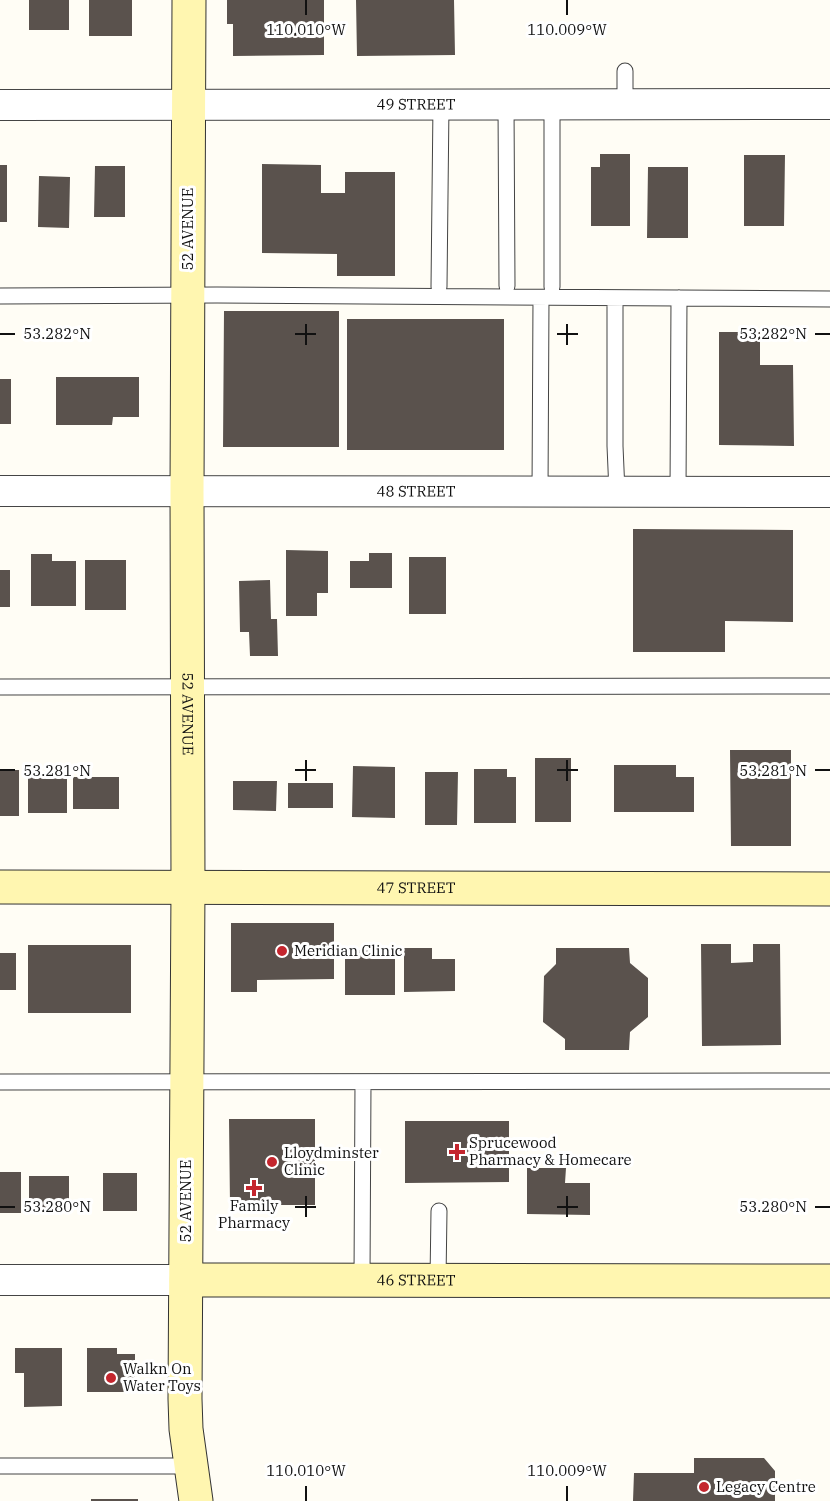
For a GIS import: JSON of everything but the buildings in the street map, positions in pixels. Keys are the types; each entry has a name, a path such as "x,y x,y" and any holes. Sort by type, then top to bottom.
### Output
{"street":[{"name":"52 AVENUE","path":"173,1501 185,1466 186,1429 189,0"},
{"name":"49 STREET","path":"0,105 830,104"},
{"name":"48 STREET","path":"0,491 830,492"},
{"name":"47 STREET","path":"0,887 830,889"},
{"name":"46 STREET","path":"0,1280 830,1281"},
{"name":"52 AVENUE","path":"185,1466 196,1501"}],"lane":[{"path":"625,104 626,70"},
{"path":"439,286 441,104"},
{"path":"506,104 507,286"},
{"path":"552,104 552,286"},
{"path":"0,296 830,299"},
{"path":"540,492 541,298"},
{"path":"615,298 616,492"},
{"path":"678,492 679,298"},
{"path":"0,687 830,686"},
{"path":"0,1082 830,1081"},
{"path":"362,1280 363,1082"},
{"path":"438,1280 439,1211"},
{"path":"0,1466 185,1466"}],"place":[{"name":"Meridian Clinic","path":"282,951"},
{"name":"Sprucewood Pharmacy & Homecare","path":"457,1152"},
{"name":"Lloydminster Clinic","path":"272,1162"},
{"name":"Family Pharmacy","path":"254,1188"},
{"name":"Walkn On Water Toys","path":"111,1378"},
{"name":"Legacy Centre","path":"704,1487"}]}
